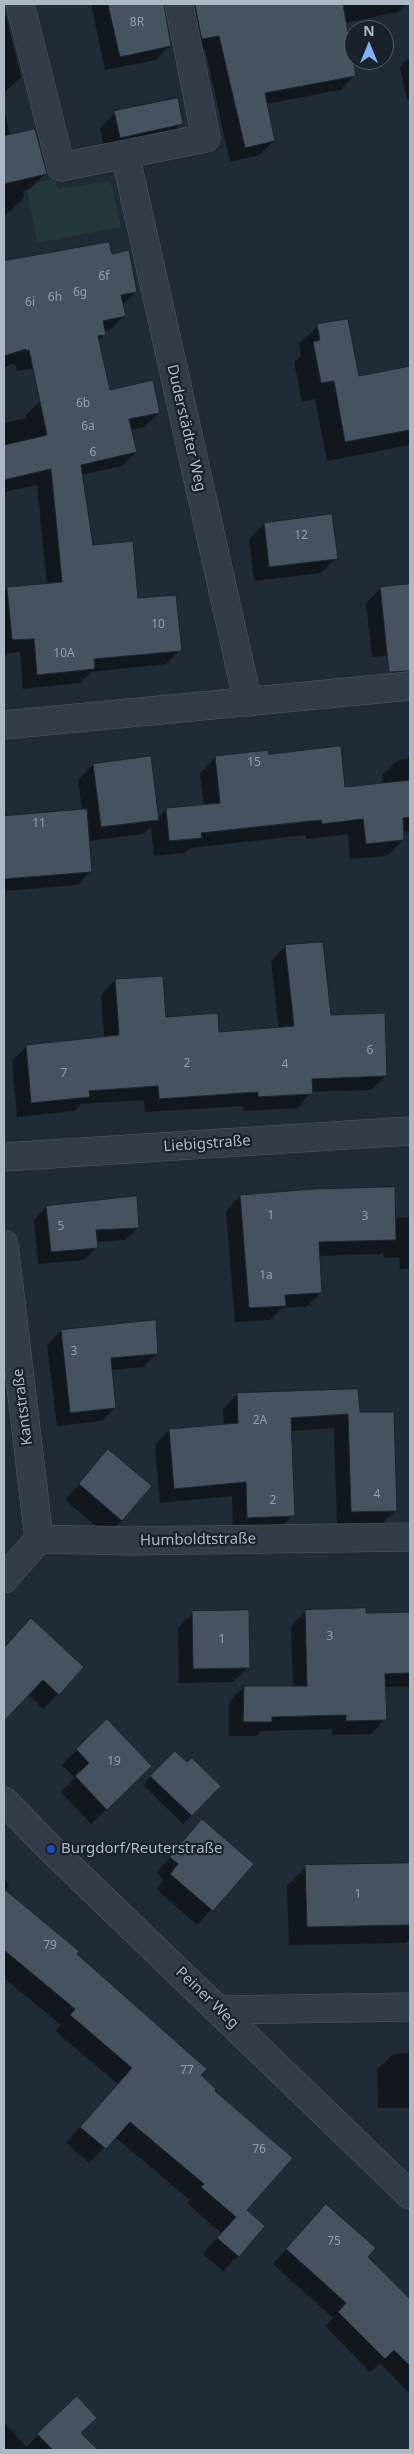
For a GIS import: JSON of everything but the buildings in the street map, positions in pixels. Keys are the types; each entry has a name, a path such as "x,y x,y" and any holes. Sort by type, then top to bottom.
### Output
{"street":[{"path":"20,4 61,167 206,138 179,4"},
{"name":"Duderstädter Weg","path":"125,154 248,702"},
{"path":"4,725 410,686"},
{"name":"Liebigstraße","path":"4,1157 410,1131"},
{"name":"Kantstraße","path":"4,1244 38,1539"},
{"name":"Humboldtstraße","path":"38,1539 131,1541 410,1537"},
{"path":"4,1579 38,1539"},
{"name":"Peiner Weg","path":"4,1801 51,1850 220,2010 410,2195"},
{"path":"220,2010 410,2007"}],"green space":[{"path":"54,179 58,189 110,181 121,227 37,243 26,184"}],"place":[{"name":"Burgdorf/Reuterstraße","path":"51,1849"}]}
